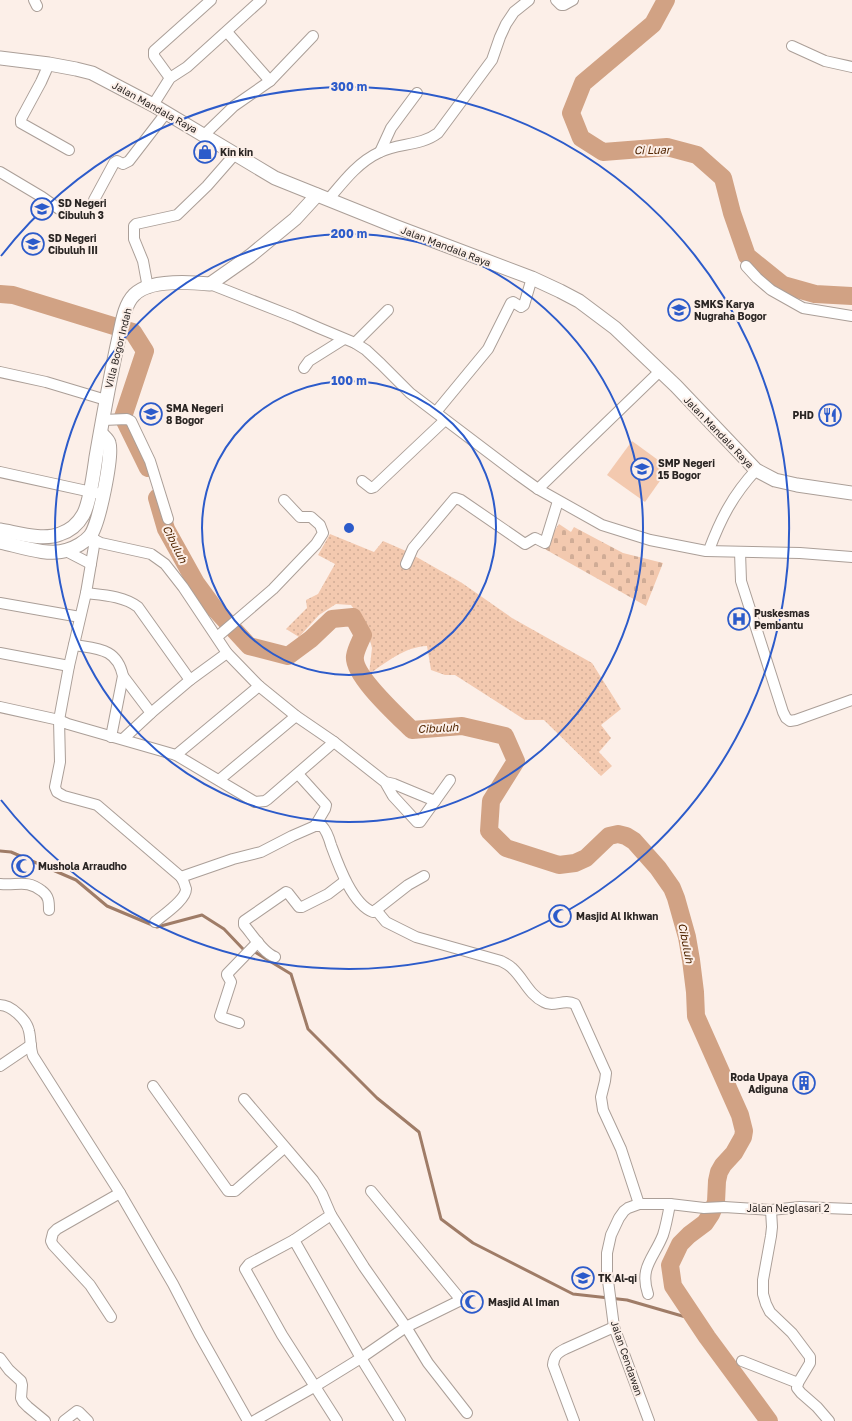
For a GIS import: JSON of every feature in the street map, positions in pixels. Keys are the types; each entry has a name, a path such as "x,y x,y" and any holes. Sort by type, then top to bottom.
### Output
{"street":[{"path":"170,78 154,56 154,51 211,0"},
{"path":"153,105 170,78 187,68 261,0"},
{"path":"210,284 250,256 364,162 380,152 430,139 438,133 492,60 500,37 514,12 529,0"},
{"path":"556,0 561,5 573,0"},
{"path":"227,32 270,81"},
{"path":"204,135 234,106 270,81 313,36"},
{"path":"792,46 825,61 852,67"},
{"path":"0,66 6,59"},
{"name":"Jalan Mandala Raya","path":"6,59 49,64 92,73 153,105 275,178 322,198 532,278 578,301 615,328 676,386 756,470 775,480 797,485 852,493"},
{"path":"49,64 21,118 21,123 69,150"},
{"path":"380,152 391,128 417,94"},
{"path":"94,200 114,162 117,161 123,164 128,161 166,113"},
{"path":"148,288 143,261 134,239 134,226 136,224 177,215 207,186 235,154"},
{"path":"0,172 59,209"},
{"path":"746,266 771,290 803,308 852,316"},
{"path":"436,412 488,349 511,303 513,302 521,307 524,305 532,278"},
{"name":"Villa Bogor Indah","path":"0,530 46,537 59,535 73,527 83,515 90,492 118,340 125,313 133,295 148,288 172,282 210,284"},
{"path":"210,284 355,343 366,350 410,393 538,489 602,525 628,534 706,551 852,557"},
{"path":"355,343 388,310"},
{"path":"304,368 310,361 344,339"},
{"path":"538,489 660,371"},
{"path":"0,372 46,382 106,400"},
{"path":"155,922 179,902 184,895 186,890 184,881 97,805 64,796 57,792 55,787 60,762 59,720 69,666 86,593 91,564 93,537 104,495 109,456 109,442 102,426 123,419 131,421 150,462 168,519"},
{"path":"362,481 371,488 374,487 445,420"},
{"path":"709,550 726,510 742,486 756,470"},
{"path":"0,472 104,495"},
{"path":"406,564 413,548 455,498 461,500 525,544 535,538 545,543 558,500"},
{"path":"217,637 273,590 316,544 323,532 320,525 311,517 300,517 284,500"},
{"path":"0,542 57,552 66,551 93,537"},
{"path":"93,537 102,543 151,554 165,564 183,587 227,652 259,686 296,716 334,742 385,782 394,796 417,822 420,822 450,780"},
{"path":"66,551 91,564"},
{"path":"740,552 741,581 782,712 786,718 790,721 796,720 852,700"},
{"path":"86,593 102,594 122,599 132,602 138,607 190,680"},
{"path":"0,603 80,617"},
{"path":"74,645 106,651 113,655 120,668 122,676 151,713"},
{"path":"123,739 190,680 227,652"},
{"path":"0,653 69,666"},
{"path":"111,737 122,676"},
{"path":"176,755 259,686"},
{"path":"0,708 59,720 111,737 123,739 176,755 255,802 261,802 268,799 334,742"},
{"path":"219,780 296,716"},
{"path":"298,774 326,805 325,810 315,826"},
{"path":"385,782 394,784 435,801"},
{"path":"181,877 233,859 261,852 315,826 322,826 324,828 330,839 345,881 365,907 373,912 408,884 424,876"},
{"path":"275,957 269,955 244,925 244,921 286,892 299,907 302,907 328,894 345,881"},
{"path":"0,884 32,884 48,896 49,910"},
{"path":"376,910 386,922 416,937 511,966 527,988 545,1003 552,1004 567,1001 574,1004 606,1072 601,1097 603,1110 621,1149 639,1204"},
{"path":"239,1023 220,1016 232,982 227,974 258,942"},
{"path":"0,1005 7,1006 26,1023 30,1032 32,1052 40,1068 120,1193 173,1284 199,1334 255,1420 314,1387 361,1358 406,1327 461,1300 371,1191"},
{"path":"0,1066 31,1045"},
{"path":"152,1086 228,1191 234,1191 284,1148"},
{"path":"244,1099 316,1184 331,1215 364,1267 406,1327 428,1363 467,1413"},
{"path":"111,1317 90,1285 51,1241 53,1233 57,1229 120,1193"},
{"path":"648,1294 645,1275 647,1265 659,1245 664,1233 670,1204"},
{"name":"Jalan Cendawan","path":"649,1421 614,1327 607,1273 607,1253 611,1235 624,1211 634,1205 670,1204 704,1208"},
{"name":"Jalan Neglasari 2","path":"704,1208 724,1207 771,1210 800,1207 852,1209"},
{"path":"771,1210 772,1227 763,1280 763,1294 770,1312 792,1333 810,1357 810,1363 798,1383 797,1388 801,1394 829,1421"},
{"path":"331,1215 294,1240 249,1264 245,1269 282,1335 337,1421"},
{"path":"294,1240 361,1358 400,1421"},
{"path":"574,1421 553,1365 554,1359 558,1353 565,1349 614,1327"},
{"path":"0,1358 9,1370 21,1381 21,1398 23,1402 28,1408 45,1421"},
{"path":"742,1361 798,1383"},
{"path":"64,1421 77,1411 88,1421"}],"green space":[{"path":"632,441 669,468 645,502 607,475"},
{"path":"559,524 571,532 574,527 623,553 663,563 646,606 543,548"},
{"path":"330,534 374,552 383,541 406,551 462,583 512,618 592,663 621,709 601,725 611,738 599,752 612,766 601,776 544,720 525,720 455,675 445,675 431,670 427,646 403,652 369,674 372,648 366,625 351,605 336,604 319,615 299,637 286,629 307,608 306,600 318,594 335,564 318,555"}],"waterway":[{"name":"Ci Luar","path":"666,0 653,24 583,83 571,113 581,138 603,152 667,147 697,155 723,178 732,213 747,256 783,285 815,294 852,296"},
{"name":"Cibuluh","path":"0,294 13,295 133,332 145,351 123,417 148,468"},
{"name":"Cibuluh","path":"157,498 166,529 196,583 215,609 249,646 288,656 311,639 332,619 353,617 363,635 355,656 356,664 361,674 387,706 412,730 462,726 505,736 516,761 491,801 489,831 506,848 559,865 575,863 586,858 609,836 618,834 626,836 634,841 658,868 672,888 687,937 695,992 696,1016 740,1115 744,1131 743,1137 734,1153 719,1172 716,1202 711,1214 705,1223 680,1244 670,1265 673,1286 707,1337 769,1421"},
{"path":"0,851 11,852 76,880 107,906 157,927 202,915 224,929 243,949"},
{"path":"253,951 291,974 308,1029 377,1098 419,1132 441,1219 473,1243 573,1294 627,1300 696,1320"}],"place":[{"name":"Kin kin","path":"205,152"},
{"name":"SD Negeri Cibuluh 3","path":"42,209"},
{"name":"SD Negeri Cibuluh III","path":"33,244"},
{"name":"SMKS Karya Nugraha Bogor","path":"679,310"},
{"name":"SMA Negeri 8 Bogor","path":"151,414"},
{"name":"PHD","path":"830,415"},
{"name":"SMP Negeri 15 Bogor","path":"642,469"},
{"name":"Puskesmas Pembantu","path":"739,619"},
{"name":"Mushola Arraudho","path":"23,866"},
{"name":"Masjid Al Ikhwan","path":"560,916"},
{"name":"Roda Upaya Adiguna","path":"804,1083"},
{"name":"TK Al-qi","path":"583,1278"},
{"name":"Masjid Al Iman","path":"472,1302"}]}
